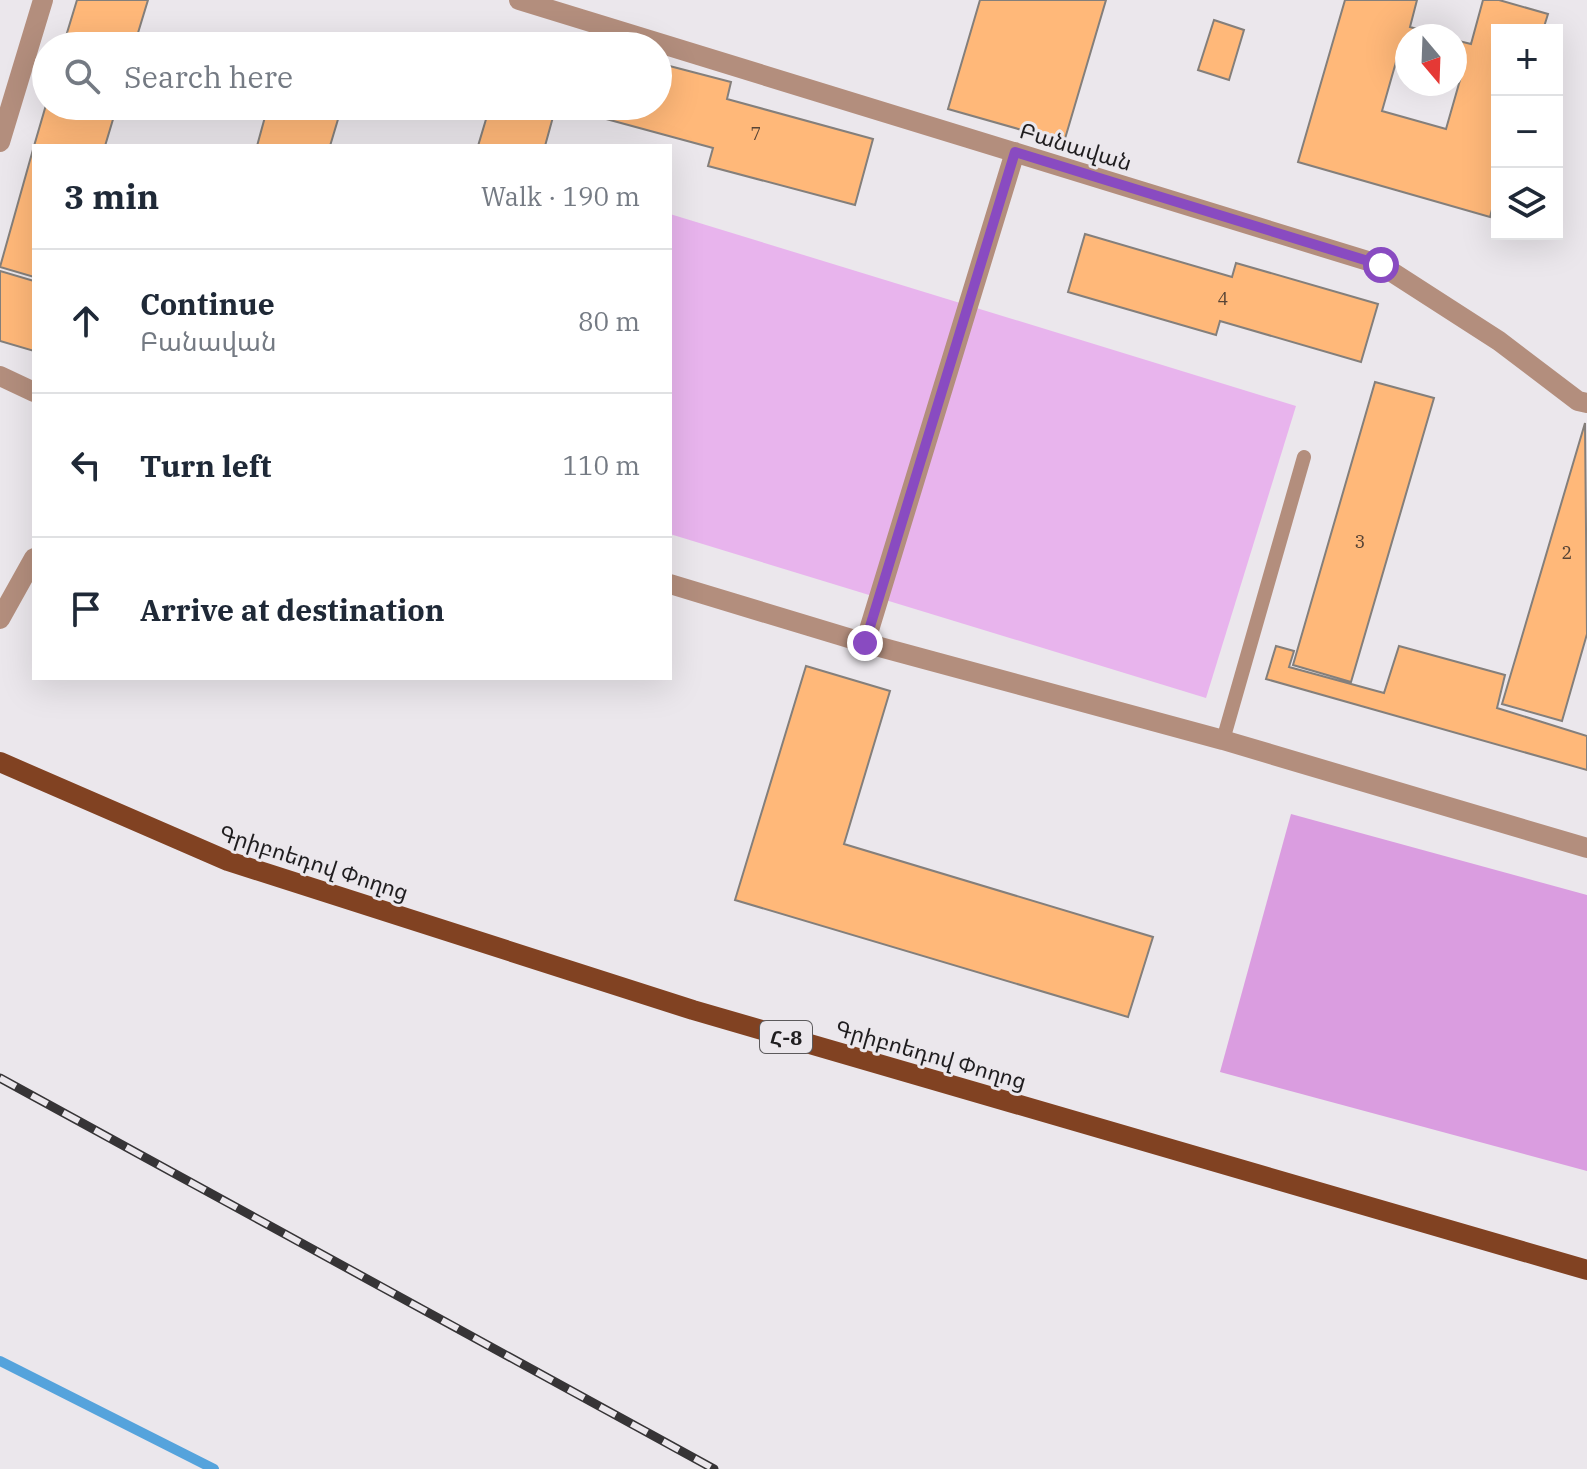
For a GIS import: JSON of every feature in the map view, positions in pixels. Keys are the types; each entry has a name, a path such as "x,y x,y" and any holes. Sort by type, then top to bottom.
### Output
{"main road":[{"name":"Գրիբոեդով Փողոց","path":"0,762 228,861 693,1010 1587,1270"}],"street":[{"path":"33,32 43,0"},
{"name":"Բանավան","path":"519,0 623,32"},
{"path":"0,142 32,36"},
{"name":"Բանավան","path":"672,47 1381,265 1499,341 1578,401 1587,403"},
{"path":"865,643 1015,152"},
{"path":"0,376 32,391"},
{"path":"0,619 32,562"},
{"path":"672,585 865,643 1223,740 1587,848"}],"lane":[{"path":"1223,740 1304,457"}],"shaded area":[{"path":"672,215 1296,406 1206,698 672,535"},
{"path":"1291,814 1587,895 1587,1171 1220,1072"}],"building":[{"path":"77,0 148,0 138,32 67,32"},
{"path":"980,0 1106,0 1064,142 948,109"},
{"path":"1345,0 1417,0 1411,24 1395,24 1395,66 1382,111 1446,129 1455,96 1467,96 1467,43 1471,44 1483,0 1499,0 1548,14 1545,24 1491,24 1490,217 1298,162"},
{"path":"1214,20 1244,30 1229,80 1198,70"},
{"path":"672,67 731,82 727,99 873,139 855,205 708,166 713,148 610,120 672,120"},
{"path":"42,120 113,120 106,144 35,144"},
{"path":"264,120 338,120 331,144 258,144"},
{"path":"486,120 552,120 546,144 479,144"},
{"path":"32,153 32,276 0,267"},
{"path":"1085,234 1232,277 1236,263 1378,304 1361,362 1220,321 1216,335 1068,292"},
{"path":"0,271 32,280 32,350 0,341"},
{"path":"1375,382 1434,398 1351,682 1293,665"},
{"path":"1585,423 1587,634 1562,721 1502,704"},
{"path":"1276,646 1294,651 1289,667 1384,693 1399,646 1505,675 1497,708 1587,736 1587,770 1266,679"},
{"path":"806,666 890,691 844,844 1153,937 1128,1017 735,900"}],"waterway":[{"path":"0,1361 214,1469"}],"railway":[{"path":"0,1078 714,1469"}],"route":[{"path":"865,643 1015,152 1381,265"}]}
